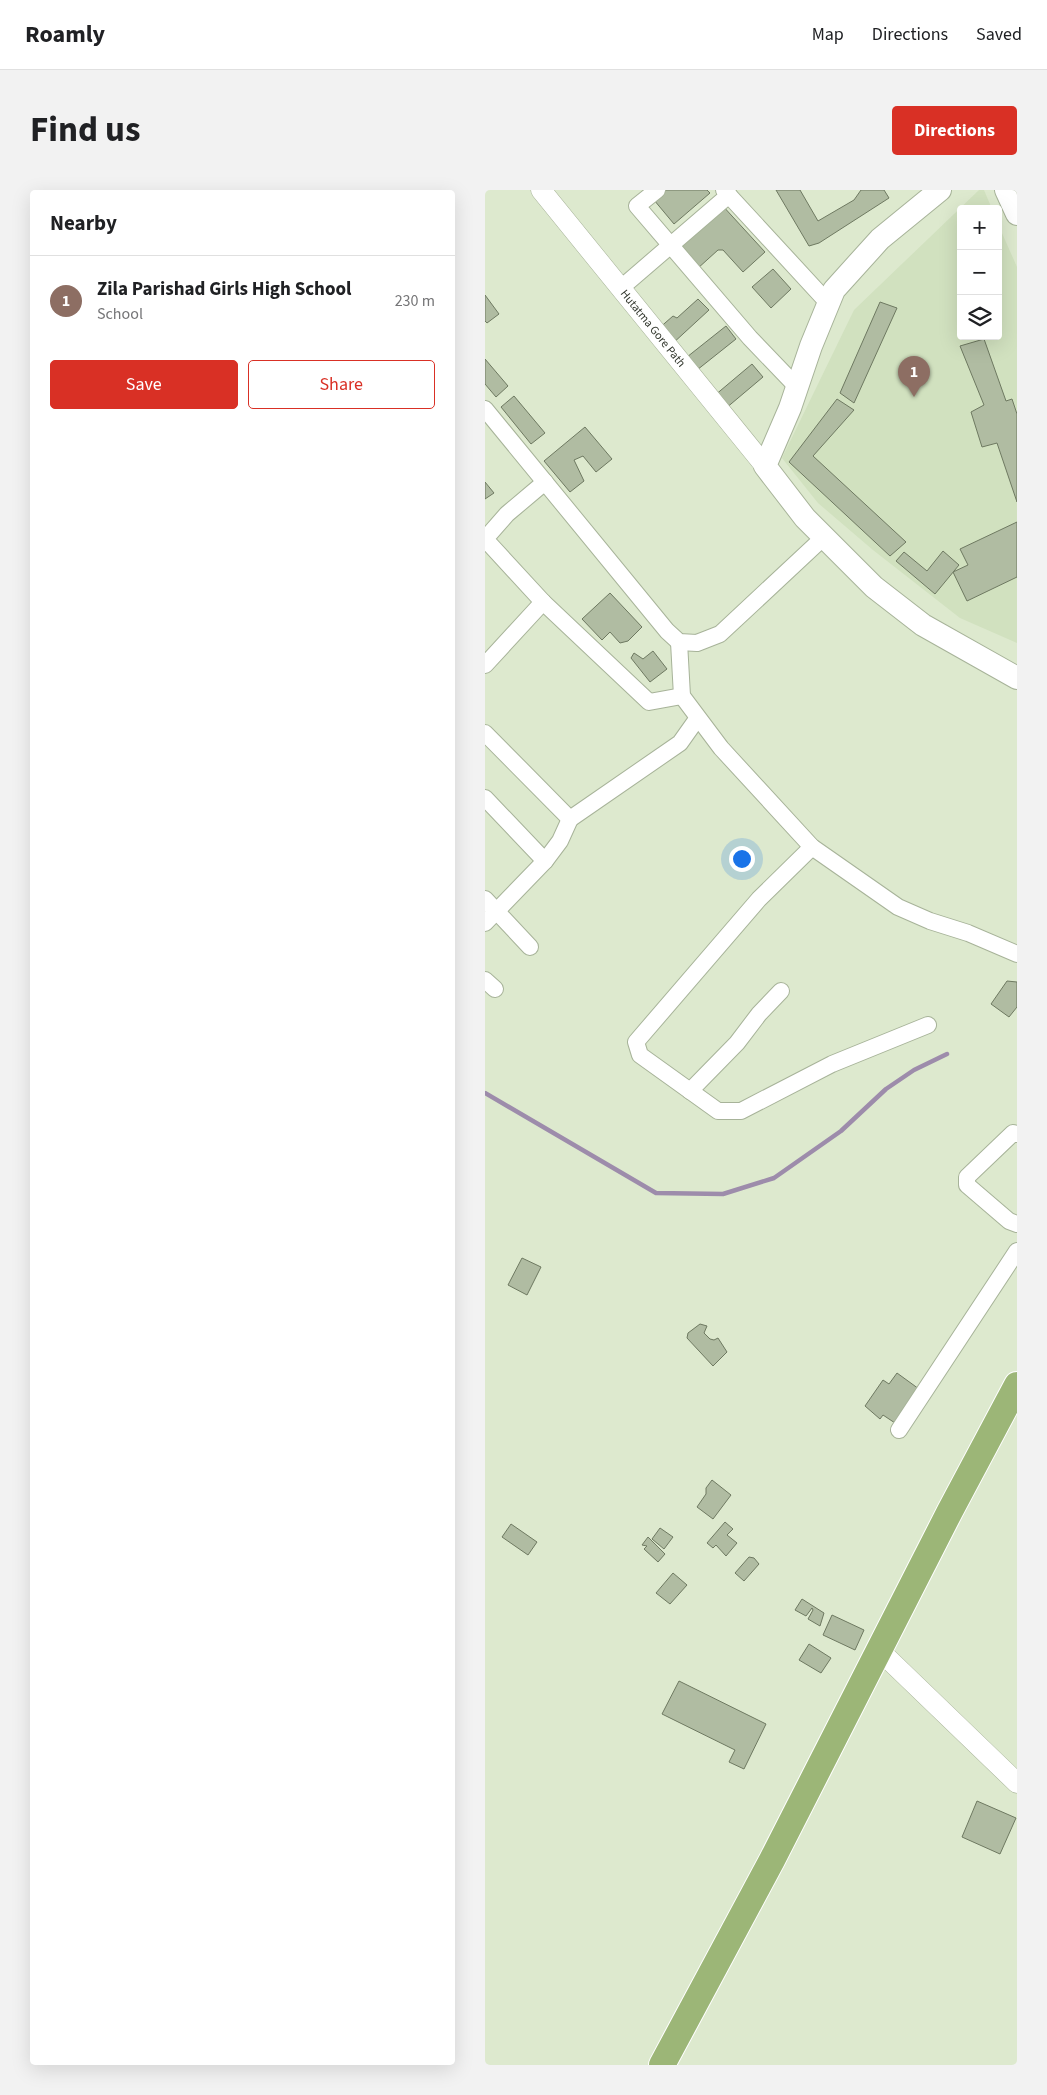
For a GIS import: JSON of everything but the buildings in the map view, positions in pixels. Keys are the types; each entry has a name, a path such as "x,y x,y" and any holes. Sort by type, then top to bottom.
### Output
{"highway":[{"path":"662,2065 772,1860 945,1519 1017,1385"}],"main road":[{"path":"940,190 880,239 835,290 765,466 805,518 875,587 923,625 1017,678"},
{"path":"1007,190 1017,214"}],"street":[{"name":"Hutatma Gore Path","path":"541,190 765,466"},
{"path":"657,190 637,206 750,338 797,387"},
{"path":"621,288 727,193 829,304"},
{"path":"486,411 667,631 679,642 697,644 720,634 824,537"},
{"path":"545,482 507,514 485,539 543,602 649,702 682,696"},
{"path":"485,665 543,602"},
{"path":"679,642 682,696 697,718 753,785 812,847 898,907 930,921 968,933 1017,954"},
{"path":"485,923 545,861 560,841 570,819 680,743 697,718"},
{"path":"485,732 570,819"},
{"path":"485,798 545,861"},
{"path":"812,847 759,899 636,1042 640,1055 718,1112 741,1111 832,1064 928,1025"},
{"path":"485,899 529,947"},
{"path":"690,1091 737,1043 759,1014 781,991"},
{"path":"1017,1134 1013,1133 967,1177 967,1185 1009,1220 1017,1224"},
{"path":"899,1430 1017,1251"},
{"path":"879,1650 1017,1783"}],"shaded area":[{"path":"979,190 984,190 990,205 963,205"},
{"path":"957,211 957,340 1002,340 1002,233 1017,267 1017,643 960,618 873,550 818,503 782,458 854,310"}],"waterway":[{"path":"485,1093 656,1193 723,1194 774,1178 841,1131 886,1089 914,1070 947,1054"}],"place":[{"name":"Zila Parishad Girls High School","path":"914,397"}]}
